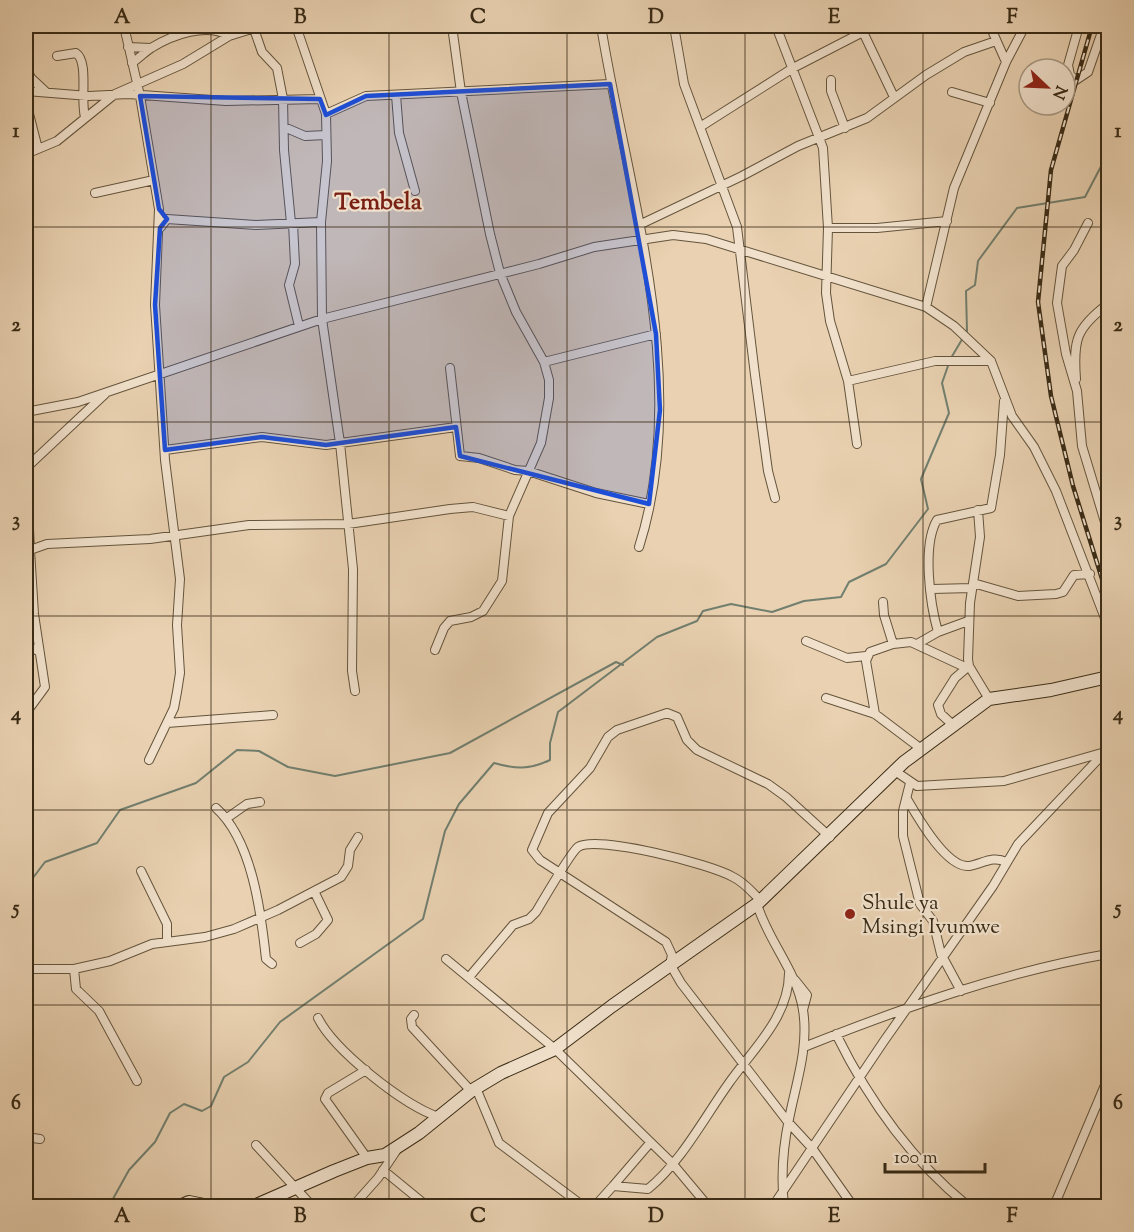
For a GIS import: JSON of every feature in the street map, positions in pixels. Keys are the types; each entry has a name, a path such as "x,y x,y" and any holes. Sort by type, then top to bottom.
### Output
{"street":[{"path":"124,26 140,96 159,209 155,304 165,450 180,579 177,625 180,673 174,708 149,760"},
{"path":"26,154 57,141 115,94 183,64 229,36 256,26 262,52 277,68 283,99 295,264 289,285 299,326"},
{"path":"296,26 326,114 327,161 321,222 322,319 340,443 353,569 352,671 355,691"},
{"path":"435,650 444,628 450,621 471,617 483,611 502,581 509,516 541,443 547,422 549,380 544,362 516,312 500,273 461,92 452,26"},
{"path":"601,26 610,84 639,225 656,334 660,410 649,504 639,547"},
{"path":"674,26 684,84 737,227 768,471 775,498"},
{"path":"776,26 821,137 826,159 828,228 825,276 830,321 848,381 857,444"},
{"path":"990,26 1006,62"},
{"path":"926,307 954,188 1006,62 1025,26"},
{"path":"1079,26 1068,65 1070,75 1076,80 1088,72 1104,26"},
{"path":"132,63 151,48 192,29 210,29 229,36"},
{"path":"700,127 794,68 863,32 894,97"},
{"path":"639,225 821,137 867,118 894,97 964,52 996,41"},
{"path":"128,47 151,48"},
{"path":"57,56 76,53 81,57 84,66 81,95 85,117"},
{"path":"26,67 32,78 45,92"},
{"path":"831,80 831,91 845,128"},
{"path":"326,114 340,110 360,98 610,84"},
{"path":"26,91 226,100 320,99"},
{"path":"952,92 990,103"},
{"path":"396,95 399,133 415,191"},
{"path":"26,105 38,149"},
{"path":"284,127 304,136 326,135"},
{"path":"95,193 154,180"},
{"path":"159,209 167,219 249,225 321,222"},
{"path":"159,228 167,219"},
{"path":"828,228 877,228 947,221"},
{"path":"1077,391 1066,354 1057,289 1062,266 1074,250 1088,223"},
{"path":"27,412 108,392 322,319 594,247 673,235 706,238 926,307 968,338 991,361 1004,399 1045,466 1090,574 1108,626"},
{"path":"1108,304 1089,319 1077,336 1078,419 1086,465 1108,532"},
{"path":"544,362 656,334"},
{"path":"848,381 935,361 991,361"},
{"path":"450,369 460,456 478,458 596,493 649,504"},
{"path":"26,372 26,468 30,550 38,651 45,687 26,713"},
{"path":"26,468 108,392"},
{"path":"938,632 929,550 933,527 937,520 944,516 990,509 1000,455 1004,399"},
{"path":"165,450 262,437 309,444 340,443 456,427"},
{"path":"30,550 47,544 150,539 269,524 348,524 473,507 509,516"},
{"path":"954,726 941,714 938,705 955,678 968,667 968,621 980,537 978,510"},
{"path":"932,589 972,586 1018,596 1056,594 1063,592 1074,575 1090,574"},
{"path":"883,602 884,615 893,644"},
{"path":"917,644 938,632 968,621"},
{"path":"806,641 847,658 866,656 870,652 904,641 917,644 968,667 989,699"},
{"path":"26,645 38,651"},
{"path":"866,656 875,714"},
{"path":"254,1206 367,1158 385,1155 398,1148 473,1090 501,1073 555,1049 759,902 830,837 920,748 989,699 1051,690 1108,677"},
{"path":"826,698 875,714 920,748"},
{"path":"830,837 786,797 768,784 697,750 687,740 677,717 667,713 611,734 584,776 548,813 532,850 540,860 660,936 671,949 670,964 681,983 788,1122 812,1148 853,1206"},
{"path":"167,723 273,715"},
{"path":"895,771 910,783 928,786 1004,780 1107,752"},
{"path":"774,1206 783,1189 861,1078 884,1041 993,886 1018,844 1107,752"},
{"path":"910,783 903,811 903,836 920,904 933,921 943,957 961,991"},
{"path":"907,799 932,838 955,862 969,866 997,858 1006,862"},
{"path":"227,818 247,804 260,802"},
{"path":"216,808 227,818 246,861 261,918 266,958 272,964"},
{"path":"26,969 74,969 110,961 144,947 221,933 261,918 340,878 348,866 350,850 358,837"},
{"path":"470,976 513,925 529,919 536,912 576,848 603,845 663,853 729,874 759,902 764,928 791,975 803,1011 804,1047 788,1122 783,1189 784,1206"},
{"path":"141,871 167,924 167,942"},
{"path":"300,943 316,934 328,920 314,891"},
{"path":"804,1047 910,1007 961,991 1108,954"},
{"path":"446,959 470,976 555,1049 672,1163 708,1206"},
{"path":"74,969 76,989 99,1011 137,1081"},
{"path":"613,1185 648,1189 672,1163 771,1026 783,1003 791,975"},
{"path":"414,1015 411,1019 412,1027 473,1090 499,1143 583,1206"},
{"path":"318,1018 324,1030 366,1070 408,1102 439,1117"},
{"path":"836,1034 893,1130 936,1180 968,1206"},
{"path":"366,1070 328,1093 326,1099 367,1158"},
{"path":"1054,1206 1108,1078"},
{"path":"26,1137 40,1139"},
{"path":"596,1206 650,1143"},
{"path":"256,1144 312,1206"},
{"path":"353,1206 398,1148"},
{"path":"383,1170 428,1206"},
{"path":"180,1206 189,1202 209,1206"}],"highlighted area":[{"path":"610,84 656,334 660,410 649,504 460,456 456,427 326,445 262,437 165,450 155,305 160,228 167,219 159,209 140,96 320,99 326,115 366,96"}],"waterway":[{"path":"951,358 967,331 966,291 975,285 978,261 1017,208 1085,197 1108,153"},
{"path":"109,1206 129,1170 155,1142 170,1113 184,1104 202,1111 211,1106 224,1077 248,1062 280,1022 423,919 445,831 459,804 494,763 522,768 550,760 550,743 558,712 657,637 697,621 703,611 731,604 772,612 804,601 841,597 849,582 886,564 928,509 921,479 949,413 942,383 949,363"},
{"path":"26,887 45,862 97,843 120,810 196,783 237,750 259,751 288,767 335,776 450,753 616,662 623,665"}],"railway":[{"path":"1092,26 1051,170 1038,302 1051,396 1073,486 1108,598"}],"place":[{"name":"Shule ya Msingi Ivumwe","path":"850,914"}],"district":[{"name":"Tembela","path":"378,201"}]}
